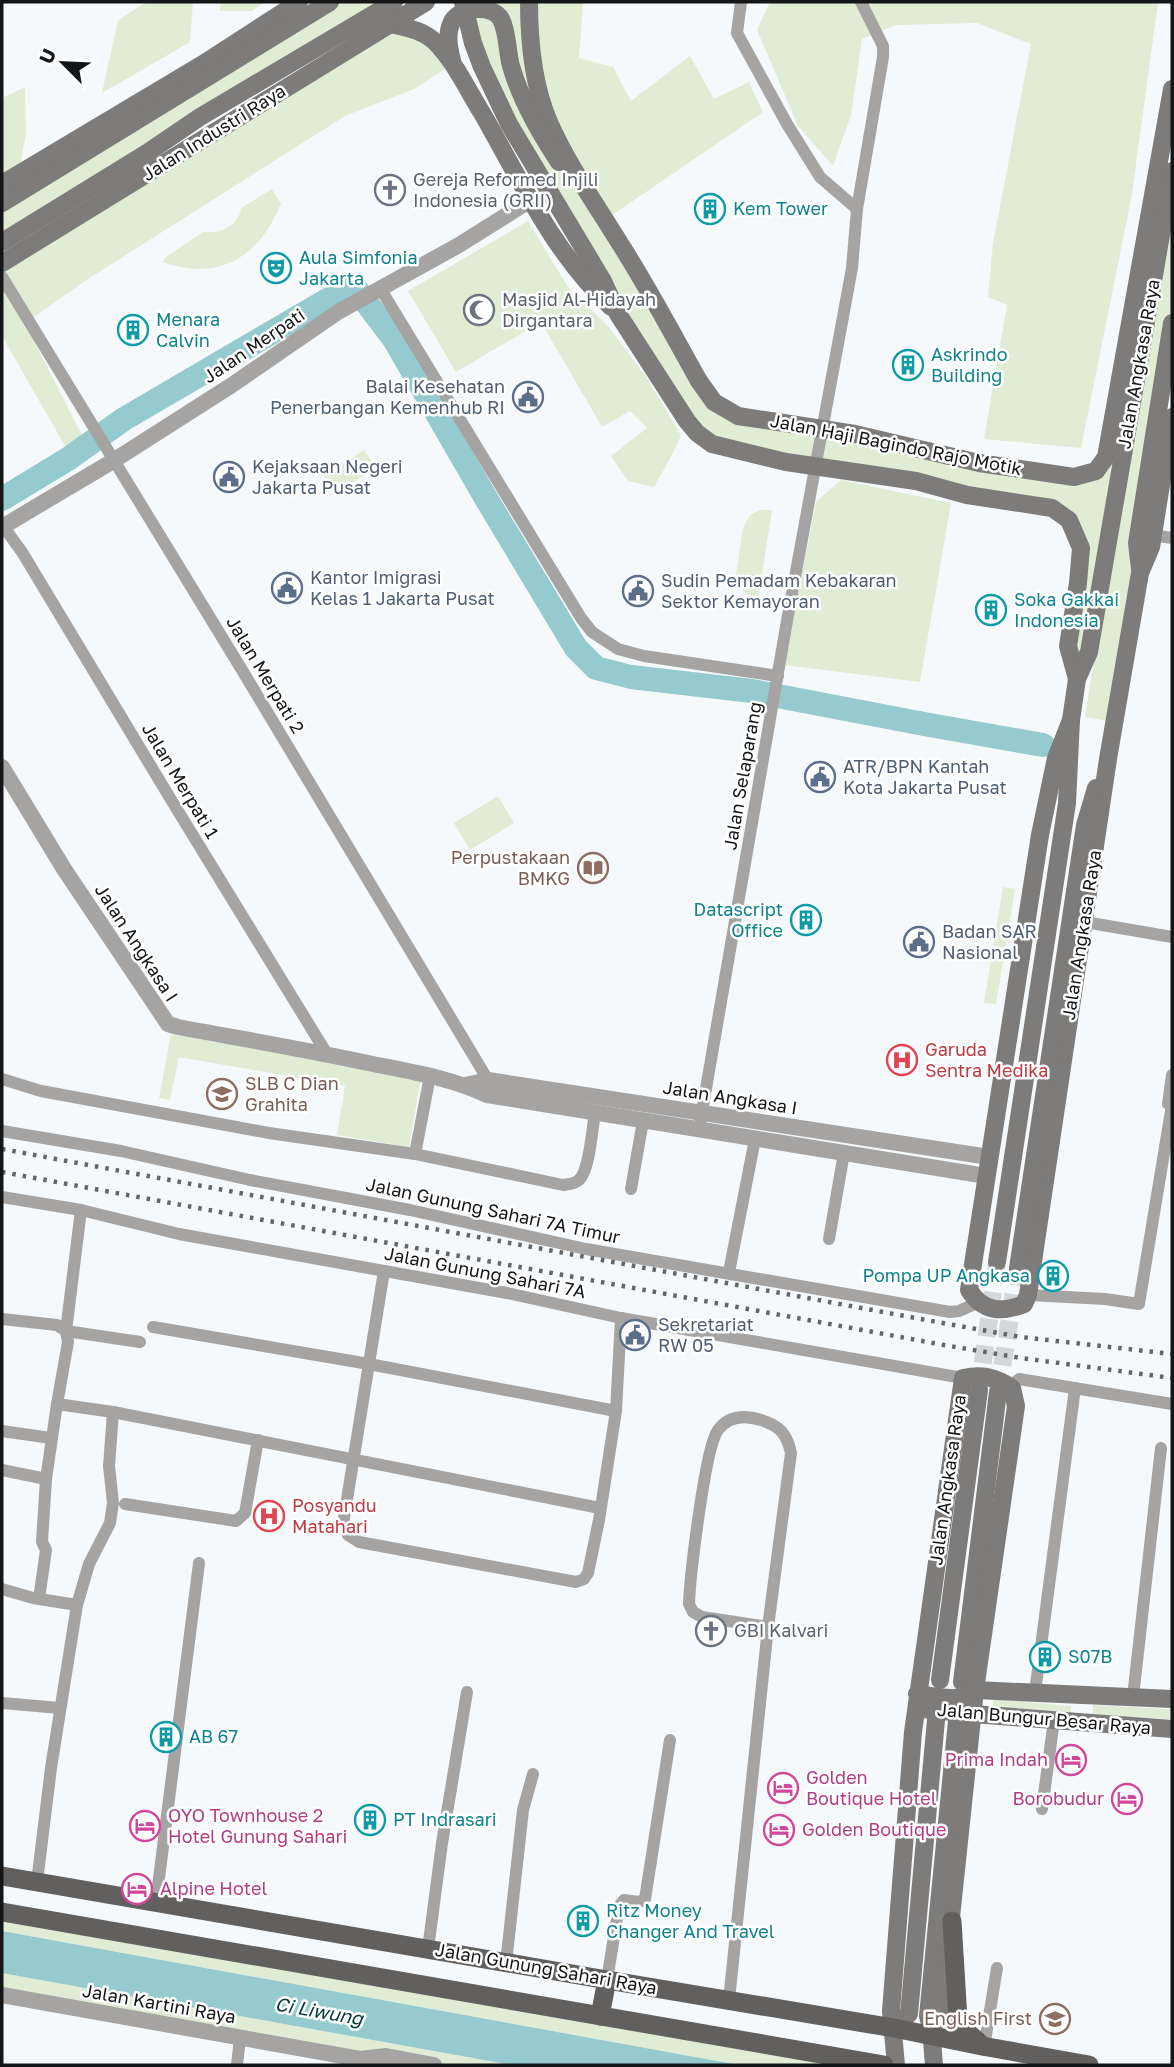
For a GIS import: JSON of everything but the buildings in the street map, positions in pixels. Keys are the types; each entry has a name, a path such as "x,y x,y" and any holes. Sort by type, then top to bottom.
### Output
{"main road":[{"path":"2,203 203,64 299,2"},
{"path":"2,184 330,2"},
{"name":"Jalan Industri Raya","path":"2,242 147,153 200,117 394,2"},
{"name":"Jalan Industri Raya","path":"2,263 426,2"},
{"path":"463,2 482,67 509,124 603,281 618,314"},
{"name":"Jalan Haji Bagindo Rajo Motik","path":"529,2 529,29 540,94 549,122 573,170 714,402 738,416 855,434 979,463 1067,477"},
{"path":"453,64 448,48 448,33 453,18 472,10 495,13 500,19 511,66 534,122 573,183 590,198"},
{"path":"391,24 419,31 434,40 453,64 529,201 562,252 593,290 618,314"},
{"name":"Jalan Angkasa Raya","path":"1067,477 1096,471 1106,457 1172,89"},
{"path":"147,153 170,161"},
{"name":"Jalan Angkasa Raya","path":"998,1262 1067,803 1071,720 1077,679 1089,652 1172,171"},
{"name":"Jalan Haji Bagindo Rajo Motik","path":"618,314 687,421 712,444 786,462 916,481 967,495 1052,508"},
{"path":"1129,332 1140,357"},
{"name":"Jalan Angkasa Raya","path":"1140,573 1137,543 1171,334"},
{"path":"1115,416 1132,405"},
{"name":"Jalan Angkasa Raya","path":"1028,1295 1108,759 1140,573 1153,535 1172,417"},
{"name":"Jalan Angkasa Raya","path":"1052,508 1069,520 1081,548 1068,646 1077,679"},
{"name":"Jalan Angkasa Raya","path":"977,1303 969,1290 1040,835 1056,758 1071,720"},
{"name":"Jalan Angkasa Raya","path":"1018,1268 1085,825 1108,759"},
{"path":"977,1303 990,1308 1012,1309 1024,1304 1028,1295"},
{"name":"Jalan Angkasa Raya","path":"896,2065 891,2011 917,1701 963,1378 982,1376 1000,1380 1005,1390"},
{"name":"Jalan Angkasa Raya","path":"940,1680 979,1390"},
{"path":"931,2032 939,2018 952,1921 968,1686 1005,1390"},
{"name":"Jalan Bungur Besar Raya","path":"917,1701 961,1699 969,1696 968,1686 1172,1699"},
{"path":"1083,1723 1084,1695"},
{"name":"Jalan Bungur Besar Raya","path":"917,1701 965,1718 1054,1720 1172,1729"},
{"path":"934,2065 928,2016 965,1718"},
{"path":"894,2027 909,2014 936,1720"},
{"name":"Jalan Gunung Sahari Raya","path":"2,1875 506,1963 931,2032 984,2047 1089,2065"},
{"path":"2,1913 884,2065"},
{"path":"952,1921 958,2019 966,2031 984,2047"},
{"path":"600,2017 607,1980"}],"street":[{"path":"741,2 737,33 787,124 820,177 857,209"},
{"name":"Jalan Selaparang","path":"700,1121 821,428 852,268 857,209 883,57 883,46 861,2"},
{"name":"Jalan Merpati","path":"3,527 232,385 338,312 459,245 529,201"},
{"name":"Jalan Merpati 2","path":"2,277 242,670 487,1087"},
{"path":"374,291 592,632 618,649 644,656 778,676"},
{"name":"Jalan Merpati 1","path":"3,527 23,552 327,1054"},
{"path":"1153,535 1172,538"},
{"name":"Jalan Angkasa I","path":"2,767 64,869 167,1024 327,1054 465,1085 700,1121 989,1157"},
{"path":"1085,922 1172,937"},
{"path":"1028,1295 1139,1304 1172,1104 1168,1104 1172,1075"},
{"path":"415,1154 430,1076"},
{"path":"2,1080 41,1091 269,1133 415,1154 563,1185 580,1180 585,1170 595,1113"},
{"name":"Jalan Angkasa I","path":"487,1087 595,1113 643,1121 700,1121 755,1139 986,1176"},
{"path":"631,1189 643,1121"},
{"name":"Jalan Gunung Sahari 7A Timur","path":"2,1131 121,1151 586,1249 950,1312 977,1303"},
{"path":"730,1267 755,1139"},
{"path":"829,1239 844,1153"},
{"name":"Jalan Gunung Sahari 7A","path":"2,1197 80,1210 179,1234 507,1293 621,1318 963,1378"},
{"path":"39,1599 46,1550 43,1542 46,1479 68,1342 66,1331 80,1210"},
{"path":"384,1272 344,1524 348,1535 359,1542 576,1582 584,1579 600,1508 615,1411 621,1318"},
{"path":"2,1319 57,1325 66,1331 140,1342"},
{"path":"153,1327 369,1364 615,1411"},
{"path":"1005,1390 1019,1379 1172,1404"},
{"path":"1035,1692 1075,1388"},
{"path":"57,1404 113,1412 600,1508"},
{"path":"37,1882 76,1605 89,1564 110,1523 113,1496 109,1466 113,1412"},
{"path":"729,2000 768,1627 791,1453 788,1438 772,1424 747,1416 734,1417 717,1430 708,1458 689,1604 693,1612 702,1617 768,1627"},
{"path":"2,1432 51,1438"},
{"path":"125,1504 236,1521 246,1513 258,1440"},
{"path":"1133,1697 1161,1448"},
{"path":"2,1470 46,1479"},
{"path":"156,1902 199,1563"},
{"path":"2,1589 76,1605"},
{"path":"428,1949 467,1692"},
{"path":"2,1703 60,1708"},
{"path":"1042,1809 1054,1720"},
{"path":"607,1980 619,1906 624,1900 641,1902 645,1899 670,1740"},
{"path":"506,1963 523,1810 533,1774"},
{"path":"984,2047 997,1968"},
{"name":"Jalan Kartini Raya","path":"2,1995 368,2062 386,2056 434,2065"},
{"path":"237,2065 240,2038"}],"green space":[{"path":"147,2 193,2 190,42 102,93 118,20"},
{"path":"221,2 265,2 252,11 220,11"},
{"path":"330,2 394,2 2,242 2,203"},
{"path":"464,2 583,2 579,58 613,67 631,101 690,56 714,99 749,82 763,112 605,220 714,402 931,452 1096,472 1172,171 1172,323 1115,722 1085,717 1109,566 1077,679 1068,646 1078,583 1069,520 815,464 698,433 521,144"},
{"path":"770,2 1158,2 1132,194 1081,448 984,439 1007,305 988,297 993,243 1031,44 977,23 896,25 862,39 851,115 833,166 798,126 757,30"},
{"path":"391,24 416,30 453,64 414,89 345,116 88,279 28,321 3,280 87,445 68,451 2,336 2,263"},
{"path":"25,87 26,132 19,174 2,184 2,98"},
{"path":"272,189 281,204 272,223 249,251 235,260 202,269 163,262 166,257 203,232 228,228 237,220 241,208"},
{"path":"528,221 568,287 608,326 647,378 681,435 654,487 628,481 611,456 647,428 630,411 602,427 541,322 456,372 408,291"},
{"path":"364,450 376,467 336,494 324,477"},
{"path":"841,480 951,503 920,682 784,665 816,502"},
{"path":"760,510 772,510 758,599 746,594 735,581 743,528 750,515"},
{"path":"498,796 514,823 470,850 454,823"},
{"path":"1003,887 1015,889 996,1004 984,1003"},
{"path":"171,1034 421,1078 409,1147 337,1135 345,1086 179,1057 170,1100 159,1098"},
{"path":"994,1693 1005,1700 1071,1706 1071,1715 992,1710"},
{"path":"1093,1705 1172,1709 1172,1719 1092,1716"},
{"path":"2,1913 884,2065 739,2065 2,1931"},
{"path":"2,1973 511,2065 434,2065 2,1995"}],"water":[{"name":"Ci Liwung","path":"2,1931 739,2065 511,2065 2,1973"}],"waterway":[{"path":"2,499 68,459 124,419 353,285 394,339 576,648 596,668 631,677 752,691 1043,745"}],"tunnel":[{"path":"979,1390 997,1262"},
{"path":"998,1392 1018,1268"}],"railway":[{"path":"2,1149 1021,1337 1172,1354"},
{"path":"2,1172 944,1345 1172,1378"}],"place":[{"name":"Gereja Reformed Injili Indonesia (GRII)","path":"390,190"},
{"name":"Kem Tower","path":"710,209"},
{"name":"Aula Simfonia Jakarta","path":"276,268"},
{"name":"Masjid Al-Hidayah Dirgantara","path":"479,310"},
{"name":"Menara Calvin","path":"133,330"},
{"name":"Askrindo Building","path":"908,365"},
{"name":"Balai Kesehatan Penerbangan Kemenhub RI","path":"528,397"},
{"name":"Kejaksaan Negeri Jakarta Pusat","path":"229,477"},
{"name":"Kantor Imigrasi Kelas 1 Jakarta Pusat","path":"287,588"},
{"name":"Sudin Pemadam Kebakaran Sektor Kemayoran","path":"638,591"},
{"name":"Soka Gakkai Indonesia","path":"991,610"},
{"name":"ATR/BPN Kantah Kota Jakarta Pusat","path":"820,777"},
{"name":"Perpustakaan BMKG","path":"593,868"},
{"name":"Datascript Office","path":"806,920"},
{"name":"Badan SAR Nasional","path":"919,942"},
{"name":"Garuda Sentra Medika","path":"902,1060"},
{"name":"SLB C Dian Grahita","path":"222,1094"},
{"name":"Pompa UP Angkasa","path":"1053,1276"},
{"name":"Sekretariat RW 05","path":"635,1335"},
{"name":"Posyandu Matahari","path":"269,1516"},
{"name":"GBI Kalvari","path":"711,1631"},
{"name":"S07B","path":"1045,1657"},
{"name":"AB 67","path":"166,1737"},
{"name":"Prima Indah","path":"1071,1760"},
{"name":"Golden Boutique Hotel","path":"783,1788"},
{"name":"Borobudur","path":"1127,1799"},
{"name":"PT Indrasari","path":"370,1820"},
{"name":"OYO Townhouse 2 Hotel Gunung Sahari","path":"145,1826"},
{"name":"Golden Boutique","path":"779,1830"},
{"name":"Alpine Hotel","path":"137,1889"},
{"name":"Ritz Money Changer And Travel","path":"583,1921"},
{"name":"English First","path":"1055,2019"}]}
